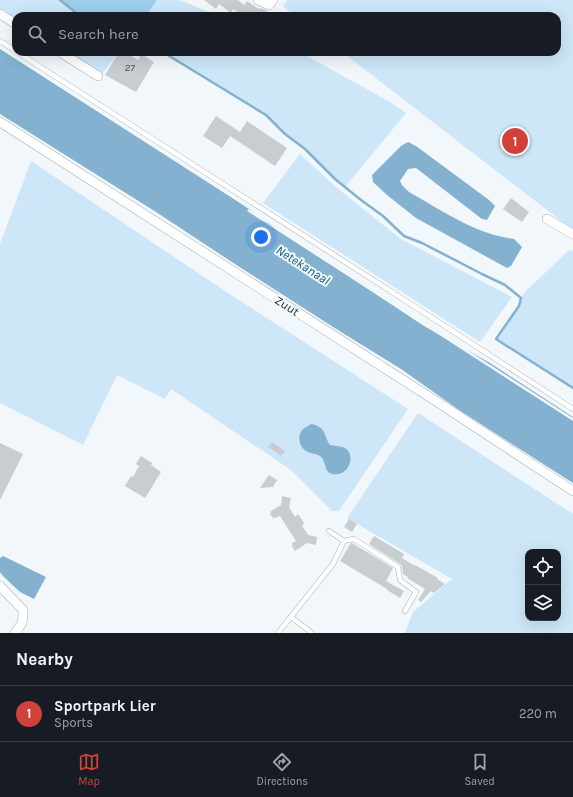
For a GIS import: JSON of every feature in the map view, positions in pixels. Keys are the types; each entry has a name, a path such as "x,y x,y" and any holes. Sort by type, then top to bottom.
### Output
{"street":[{"path":"258,0 270,5 273,0"},
{"path":"0,14 12,22"},
{"path":"66,56 98,76"},
{"name":"Zuut","path":"0,122 425,394 573,491"},
{"path":"547,219 573,234"},
{"path":"0,586 23,610 22,623 15,633"}],"lane":[{"path":"0,41 12,49"},
{"path":"23,56 573,409"},
{"path":"329,531 344,541 354,539 398,567 400,580 416,592 405,611"},
{"path":"278,633 334,564 344,541"},
{"path":"291,617 312,633"}],"shaded area":[{"path":"0,0 60,0 75,12 12,12 12,20 0,12"},
{"path":"60,0 157,0 149,12 75,12"},
{"path":"157,0 180,0 208,12 149,12"},
{"path":"287,0 573,0 573,230 347,56 561,56 561,12 290,12 283,6"},
{"path":"71,56 116,56 101,75"},
{"path":"169,56 307,56 390,102 406,113 345,187 305,149 285,134 266,115"},
{"path":"300,154 337,188 401,239 512,297 480,342 263,203"},
{"path":"31,161 228,293 408,409 339,511 332,511 291,470 171,389 165,399 117,375 83,445 0,403 0,244"},
{"path":"569,250 573,251 573,388 496,339 519,306 521,298 525,292"},
{"path":"418,413 573,514 573,633 405,633 413,612 452,579 347,518"}],"water":[{"name":"Netekanaal","path":"0,49 240,203 424,326 490,363 573,417 573,483 459,410 401,369 0,114"},
{"path":"408,142 416,146 495,206 487,220 482,219 416,168 408,169 400,181 402,185 409,192 460,221 486,232 514,239 522,247 511,266 507,268 416,218 373,182 372,175 401,146"},
{"path":"311,424 322,429 330,445 343,447 348,451 351,459 350,463 342,473 333,474 328,472 321,457 308,452 301,445 299,439 301,432"},
{"path":"3,556 46,577 34,599 20,592 0,572 0,558"}],"pier":[{"path":"249,209 425,324 573,418 573,421 247,211"}],"building":[{"path":"204,0 238,0 244,5 247,1 259,9 268,11 237,12 233,9 232,12 230,12 219,4 216,9"},
{"path":"117,56 132,56 138,60 140,56 144,56 154,62 136,92 105,75"},
{"path":"216,116 240,132 247,121 287,148 275,166 230,136 222,148 203,136"},
{"path":"511,198 529,212 522,222 503,209"},
{"path":"272,442 285,451 281,456 268,447"},
{"path":"0,443 23,454 0,500"},
{"path":"141,456 152,463 151,465 161,472 145,498 125,486 131,476 133,477 139,466 136,464"},
{"path":"269,475 277,480 273,487 260,488"},
{"path":"282,496 291,498 289,507 295,517 298,514 304,523 302,526 308,535 317,537 316,545 307,543 295,551 292,543 296,541 280,516 273,518 270,514 271,511 281,505"},
{"path":"349,519 357,524 352,532 344,527"},
{"path":"374,536 404,554 402,558 438,578 437,579 445,584 434,593 431,591 421,602 418,600 425,589 403,574 402,566 400,564 369,544"},
{"path":"351,543 393,568 386,581 404,591 400,598 340,561"}],"waterway":[{"path":"60,0 75,12"},
{"path":"169,56 266,115 285,134 305,149 335,179 383,216 404,236 422,243 505,285 521,298 519,306 496,339 573,388"}],"place":[{"name":"Sportpark Lier","path":"515,141"}]}
